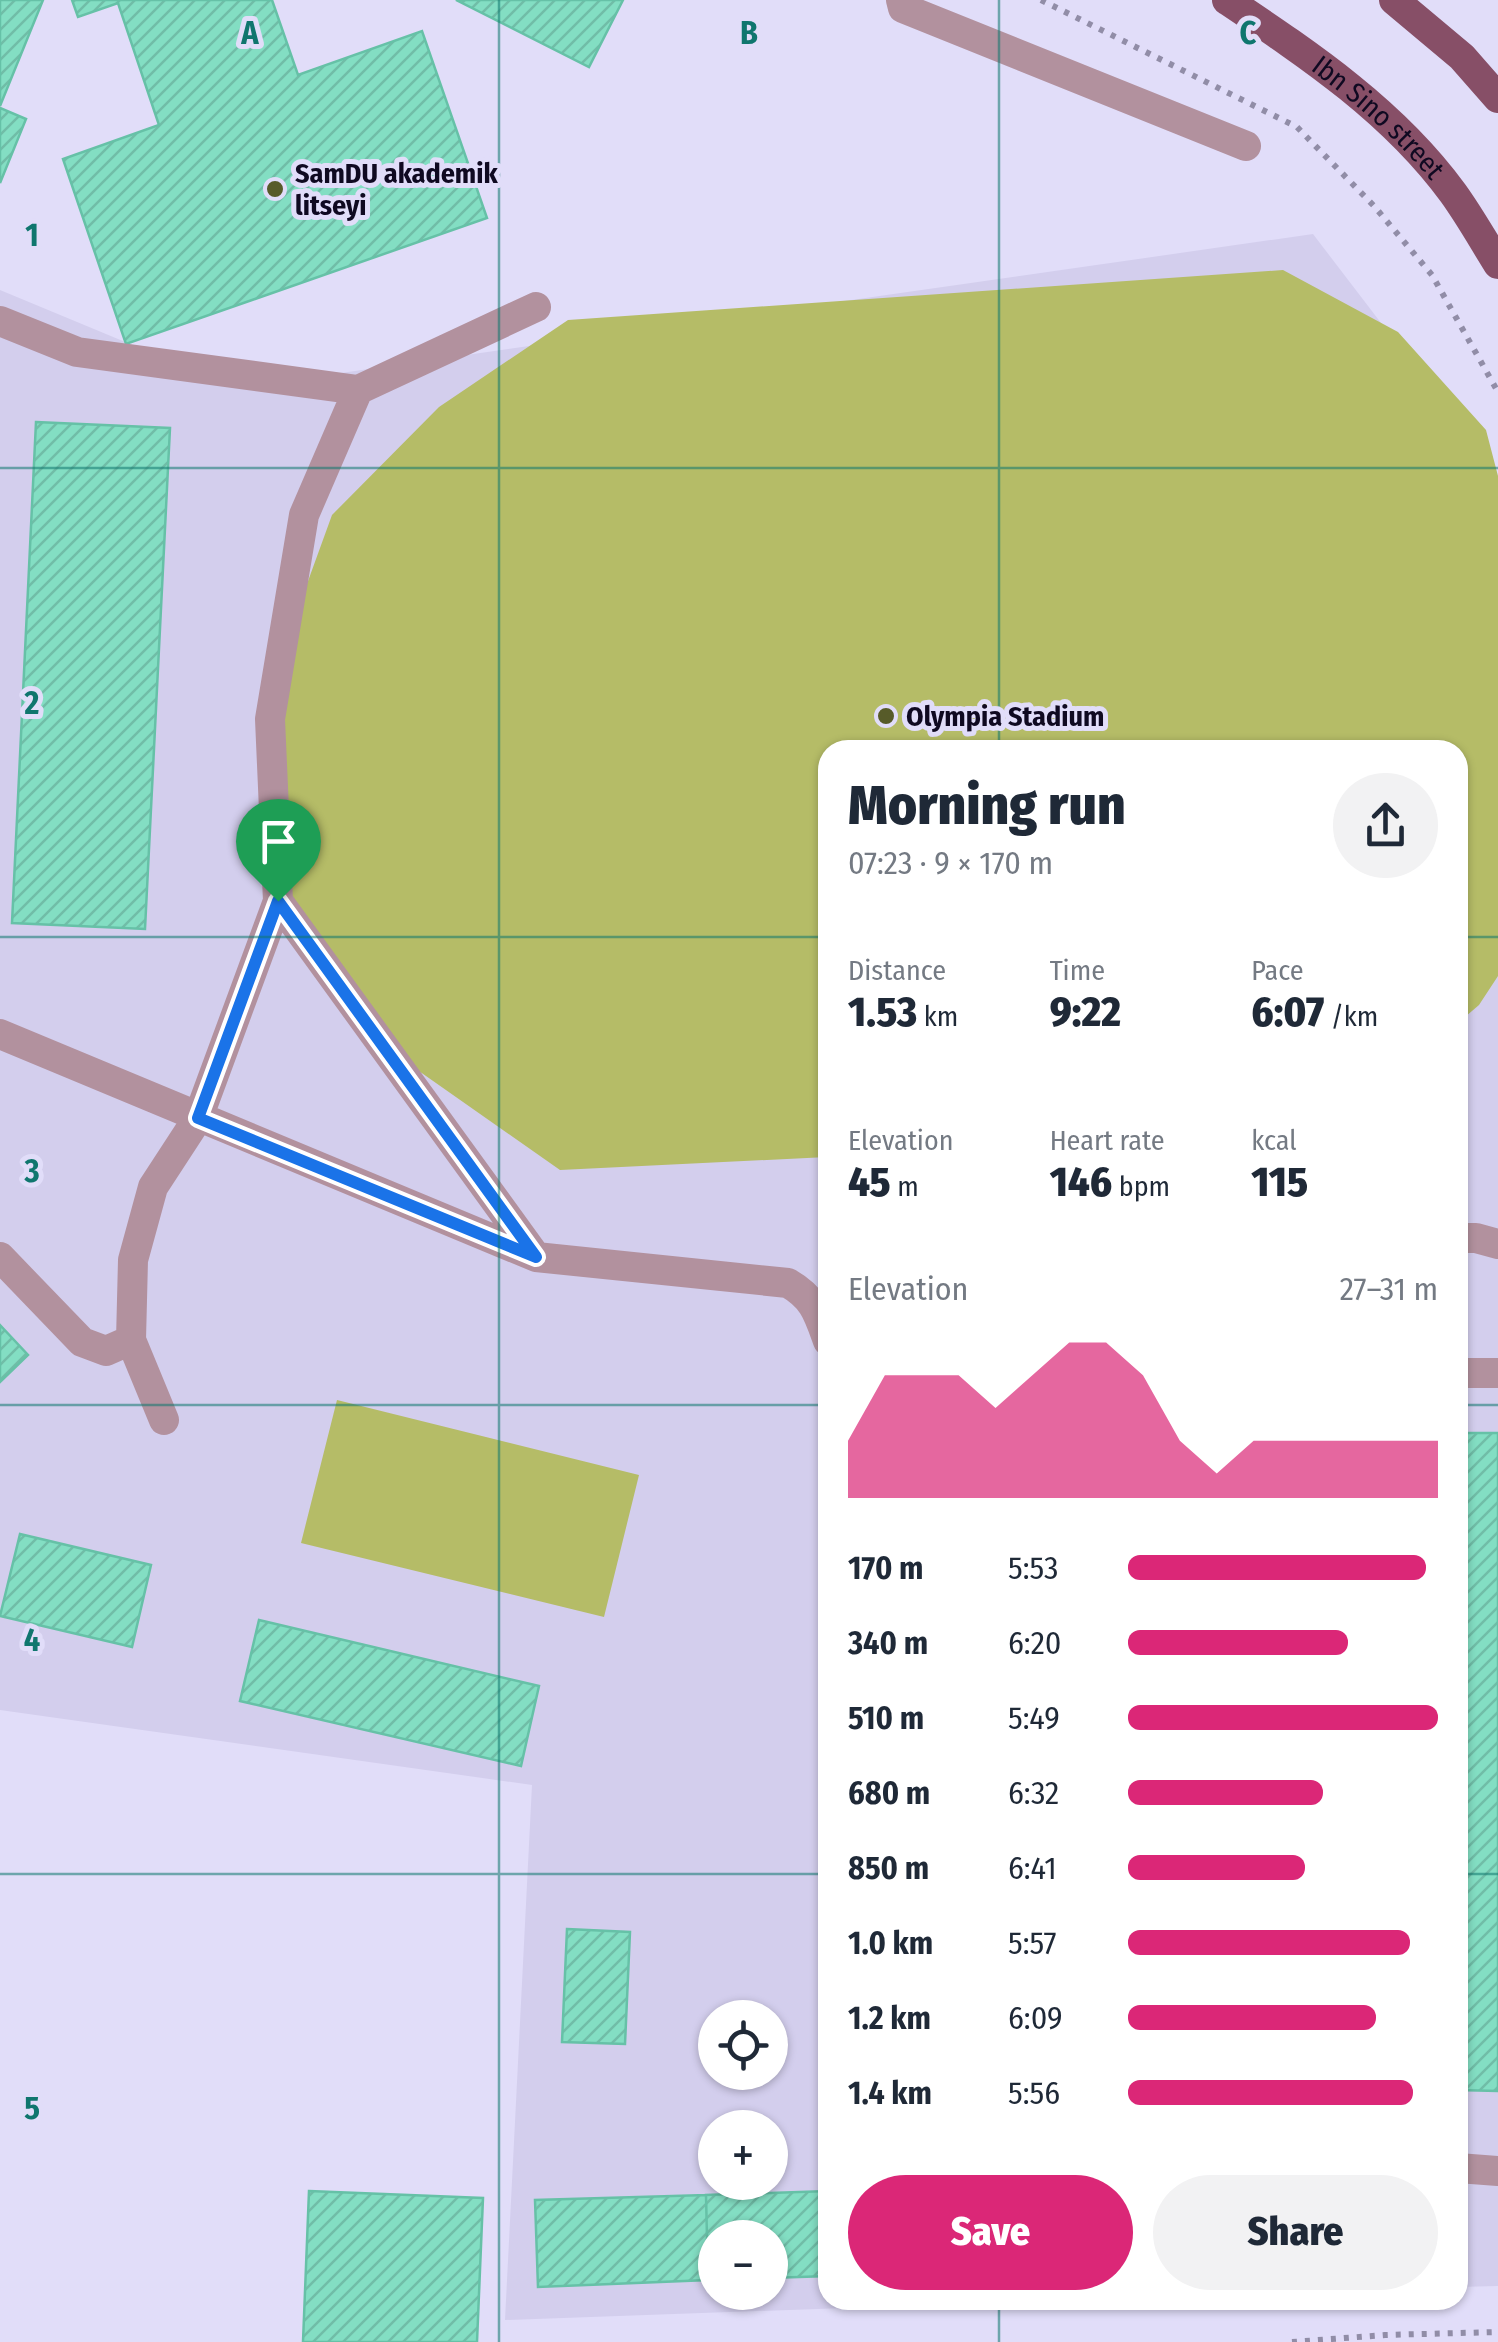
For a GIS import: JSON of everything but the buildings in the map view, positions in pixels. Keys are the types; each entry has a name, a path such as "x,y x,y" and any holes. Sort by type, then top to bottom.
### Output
{"main road":[{"name":"Ibn Sino street","path":"1227,0 1332,70 1395,128 1452,192 1498,264"},
{"path":"1395,0 1462,57 1498,98"}],"lane":[{"path":"900,0 903,8 1246,146"},
{"path":"0,321 77,352 358,390 536,307"},
{"path":"164,1420 132,1340 133,1260 153,1186 198,1118 278,901 270,719 304,515 358,390"},
{"path":"278,901 536,1257"},
{"path":"0,1034 536,1257 788,1283 807,1294 818,1312"},
{"path":"1468,1238 1498,1244"},
{"path":"0,1257 82,1342 106,1351 132,1340"},
{"path":"1468,1373 1498,1373"},
{"path":"1468,2168 1498,2170"}],"path":[{"path":"1042,0 1297,127 1374,206 1432,275 1498,392"},
{"path":"1292,2342 1498,2332"}],"shaded area":[{"path":"1313,234 1498,476 1498,2286 1468,2287 1468,740 818,740 818,2309 505,2320 532,1785 0,1710 0,290 236,388"}],"green space":[{"name":"Olympia Stadium","path":"1283,270 1398,332 1486,430 1498,476 1498,976 1479,1005 1468,1014 1468,740 818,740 818,1157 560,1170 379,1043 286,902 271,683 332,515 439,407 568,320"},
{"path":"337,1400 639,1475 604,1617 301,1543"}],"place":[{"name":"SamDU akademik litseyi","path":"275,189"},
{"name":"Olympia Stadium","path":"886,716"}],"route":[{"path":"278,901 450,1138 536,1257 198,1118 278,901"}]}
